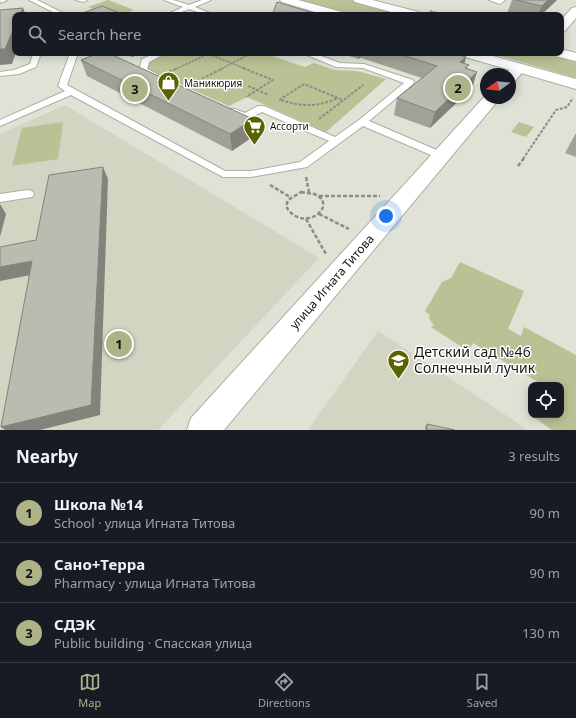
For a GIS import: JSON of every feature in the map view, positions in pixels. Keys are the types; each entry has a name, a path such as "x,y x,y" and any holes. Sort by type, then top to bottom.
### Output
{"street":[{"path":"286,0 328,12"},
{"path":"359,0 404,12"},
{"path":"564,25 574,15"},
{"path":"564,54 576,57"},
{"path":"474,56 503,68"},
{"path":"516,73 576,84"},
{"name":"улица Игната Титова","path":"203,430 487,104"}],"lane":[{"path":"78,0 84,0"},
{"path":"167,0 203,12"},
{"path":"176,12 208,0"},
{"path":"492,0 500,2 502,0"},
{"path":"31,1 57,12"},
{"path":"0,74 16,72 33,64 36,56"},
{"path":"73,56 62,86 223,174 251,174 303,165 362,122 410,82 364,66 339,65 314,56"},
{"path":"156,56 145,61 143,70 166,76"},
{"path":"0,123 72,91"},
{"path":"226,108 246,117 261,108 337,141"},
{"path":"362,122 442,156"},
{"path":"0,198 28,194"}],"path":[{"path":"166,76 202,56"},
{"path":"214,56 273,80 246,97"},
{"path":"186,87 246,56"},
{"path":"275,103 304,84 343,100"},
{"path":"316,121 363,85"},
{"path":"248,86 280,100 304,106 324,104 338,98"},
{"path":"518,166 556,110 567,107 576,94"},
{"path":"318,196 324,203 324,208 316,216 305,218 294,216 286,207 290,197 302,192 309,192 318,196 381,196"},
{"path":"319,214 356,232"},
{"path":"305,218 326,255"}],"shaded area":[{"path":"65,105 319,258 158,430 0,430 0,134"},
{"name":"Детский сад №46 Солнечный лучик","path":"378,331 528,430 308,430"}],"green space":[{"path":"108,0 134,10 128,12 102,12 88,7"},
{"path":"294,0 351,0 396,12 336,12"},
{"path":"159,56 272,56 305,67 314,63 335,70 357,71 386,79 326,132 247,97 229,106 147,69 148,61"},
{"path":"500,56 553,56 576,62 576,78"},
{"path":"63,122 58,159 12,166 22,128"},
{"path":"519,122 534,127 526,137 511,132"},
{"path":"460,262 524,291 508,329 521,336 524,327 576,355 576,430 552,430 535,418 564,418 564,382 538,382 473,343 468,351 431,327 434,325 429,319 430,315 425,311 442,282 451,278"}],"building":[{"path":"516,0 548,0 542,6"},
{"path":"277,2 310,12 273,12"},
{"path":"102,6 117,12 85,12"},
{"path":"23,8 21,12 12,12 12,33 5,49 0,49 0,10"},
{"path":"91,56 115,56 253,119 230,134 81,60"},
{"path":"405,56 463,56 466,57 460,62 469,65 465,68 477,72 435,112 397,98 437,66"},
{"path":"103,167 91,405 1,427 32,261 0,267 0,247 36,240 49,175"},
{"path":"427,424 455,430 427,430"}],"place":[{"name":"Сано+Терра","path":"458,88"},
{"name":"СДЭК","path":"135,89"},
{"name":"Маникюрия","path":"168,102"},
{"name":"Ассорти","path":"255,146"},
{"name":"Школа №14","path":"119,344"},
{"name":"Детский сад №46 Солнечный лучик","path":"398,380"}]}
